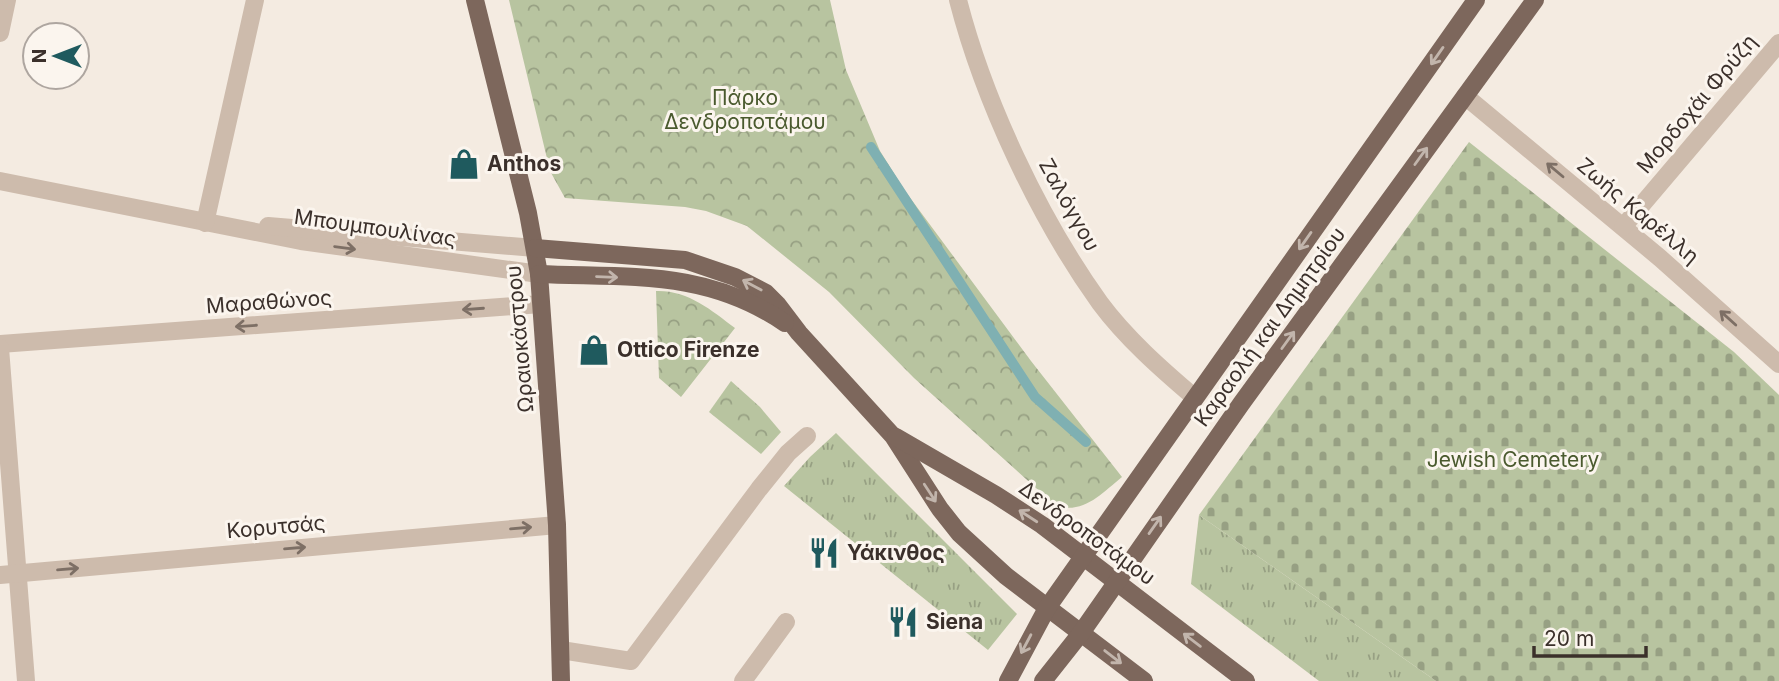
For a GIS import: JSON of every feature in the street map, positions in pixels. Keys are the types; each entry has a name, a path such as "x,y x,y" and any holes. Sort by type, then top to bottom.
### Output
{"main road":[{"name":"Ωραιοκάστρου","path":"475,0 539,274 557,524 561,681"},
{"name":"Καραολή και Δημητρίου","path":"1008,681 1047,608 1476,0"},
{"name":"Καραολή και Δημητρίου","path":"1043,681 1081,632 1249,393 1535,0"},
{"name":"Δενδροποτάμου","path":"535,248 652,256 698,263 751,284 766,293 893,436 940,509 960,533 1006,576 1144,681"},
{"name":"Δενδροποτάμου","path":"539,274 672,279 697,283 722,290 761,307 799,333"},
{"name":"Δενδροποτάμου","path":"893,436 996,495 1083,556 1246,681"}],"street":[{"path":"0,33 7,0"},
{"path":"205,223 255,0"},
{"name":"Ζαλόγγου","path":"958,0 974,53 1003,126 1052,225 1109,314 1172,379 1194,397"},
{"name":"Μορδοχάι Φρύζη","path":"1623,227 1779,43"},
{"name":"Ζωής Καρέλλη","path":"1465,96 1623,227 1779,363"},
{"name":"Μπουμπουλίνας","path":"0,181 301,242 539,274"},
{"name":"Μπουμπουλίνας","path":"205,223 300,228 535,248"},
{"name":"Μαραθώνος","path":"0,346 541,304"},
{"path":"0,346 9,574 26,681"},
{"path":"561,650 631,661 759,489 788,453 807,436"},
{"name":"Κορυτσάς","path":"9,574 557,524"},
{"path":"743,681 786,622"}],"green space":[{"name":"Πάρκο Δενδροποτάμου","path":"509,0 830,0 846,70 880,151 905,191 1031,361 1122,477 1084,505 1066,508 1056,506 914,378 829,292 747,226 706,211 685,207 565,198 550,171"},
{"name":"Jewish Cemetery","path":"1469,142 1734,352 1779,395 1779,681 1436,681 1199,515"},
{"path":"656,291 689,298 735,328 681,397 659,378"},
{"path":"731,381 760,407 781,432 761,454 709,412"},
{"path":"836,433 1017,614 988,650 784,486"},
{"path":"1199,515 1436,681 1319,681 1191,584"}],"waterway":[{"path":"871,147 1035,397 1086,442"}],"place":[{"name":"Anthos","path":"464,164"},
{"name":"Ottico Firenze","path":"594,350"},
{"name":"Υάκινθος","path":"824,553"},
{"name":"Siena","path":"903,622"}]}
